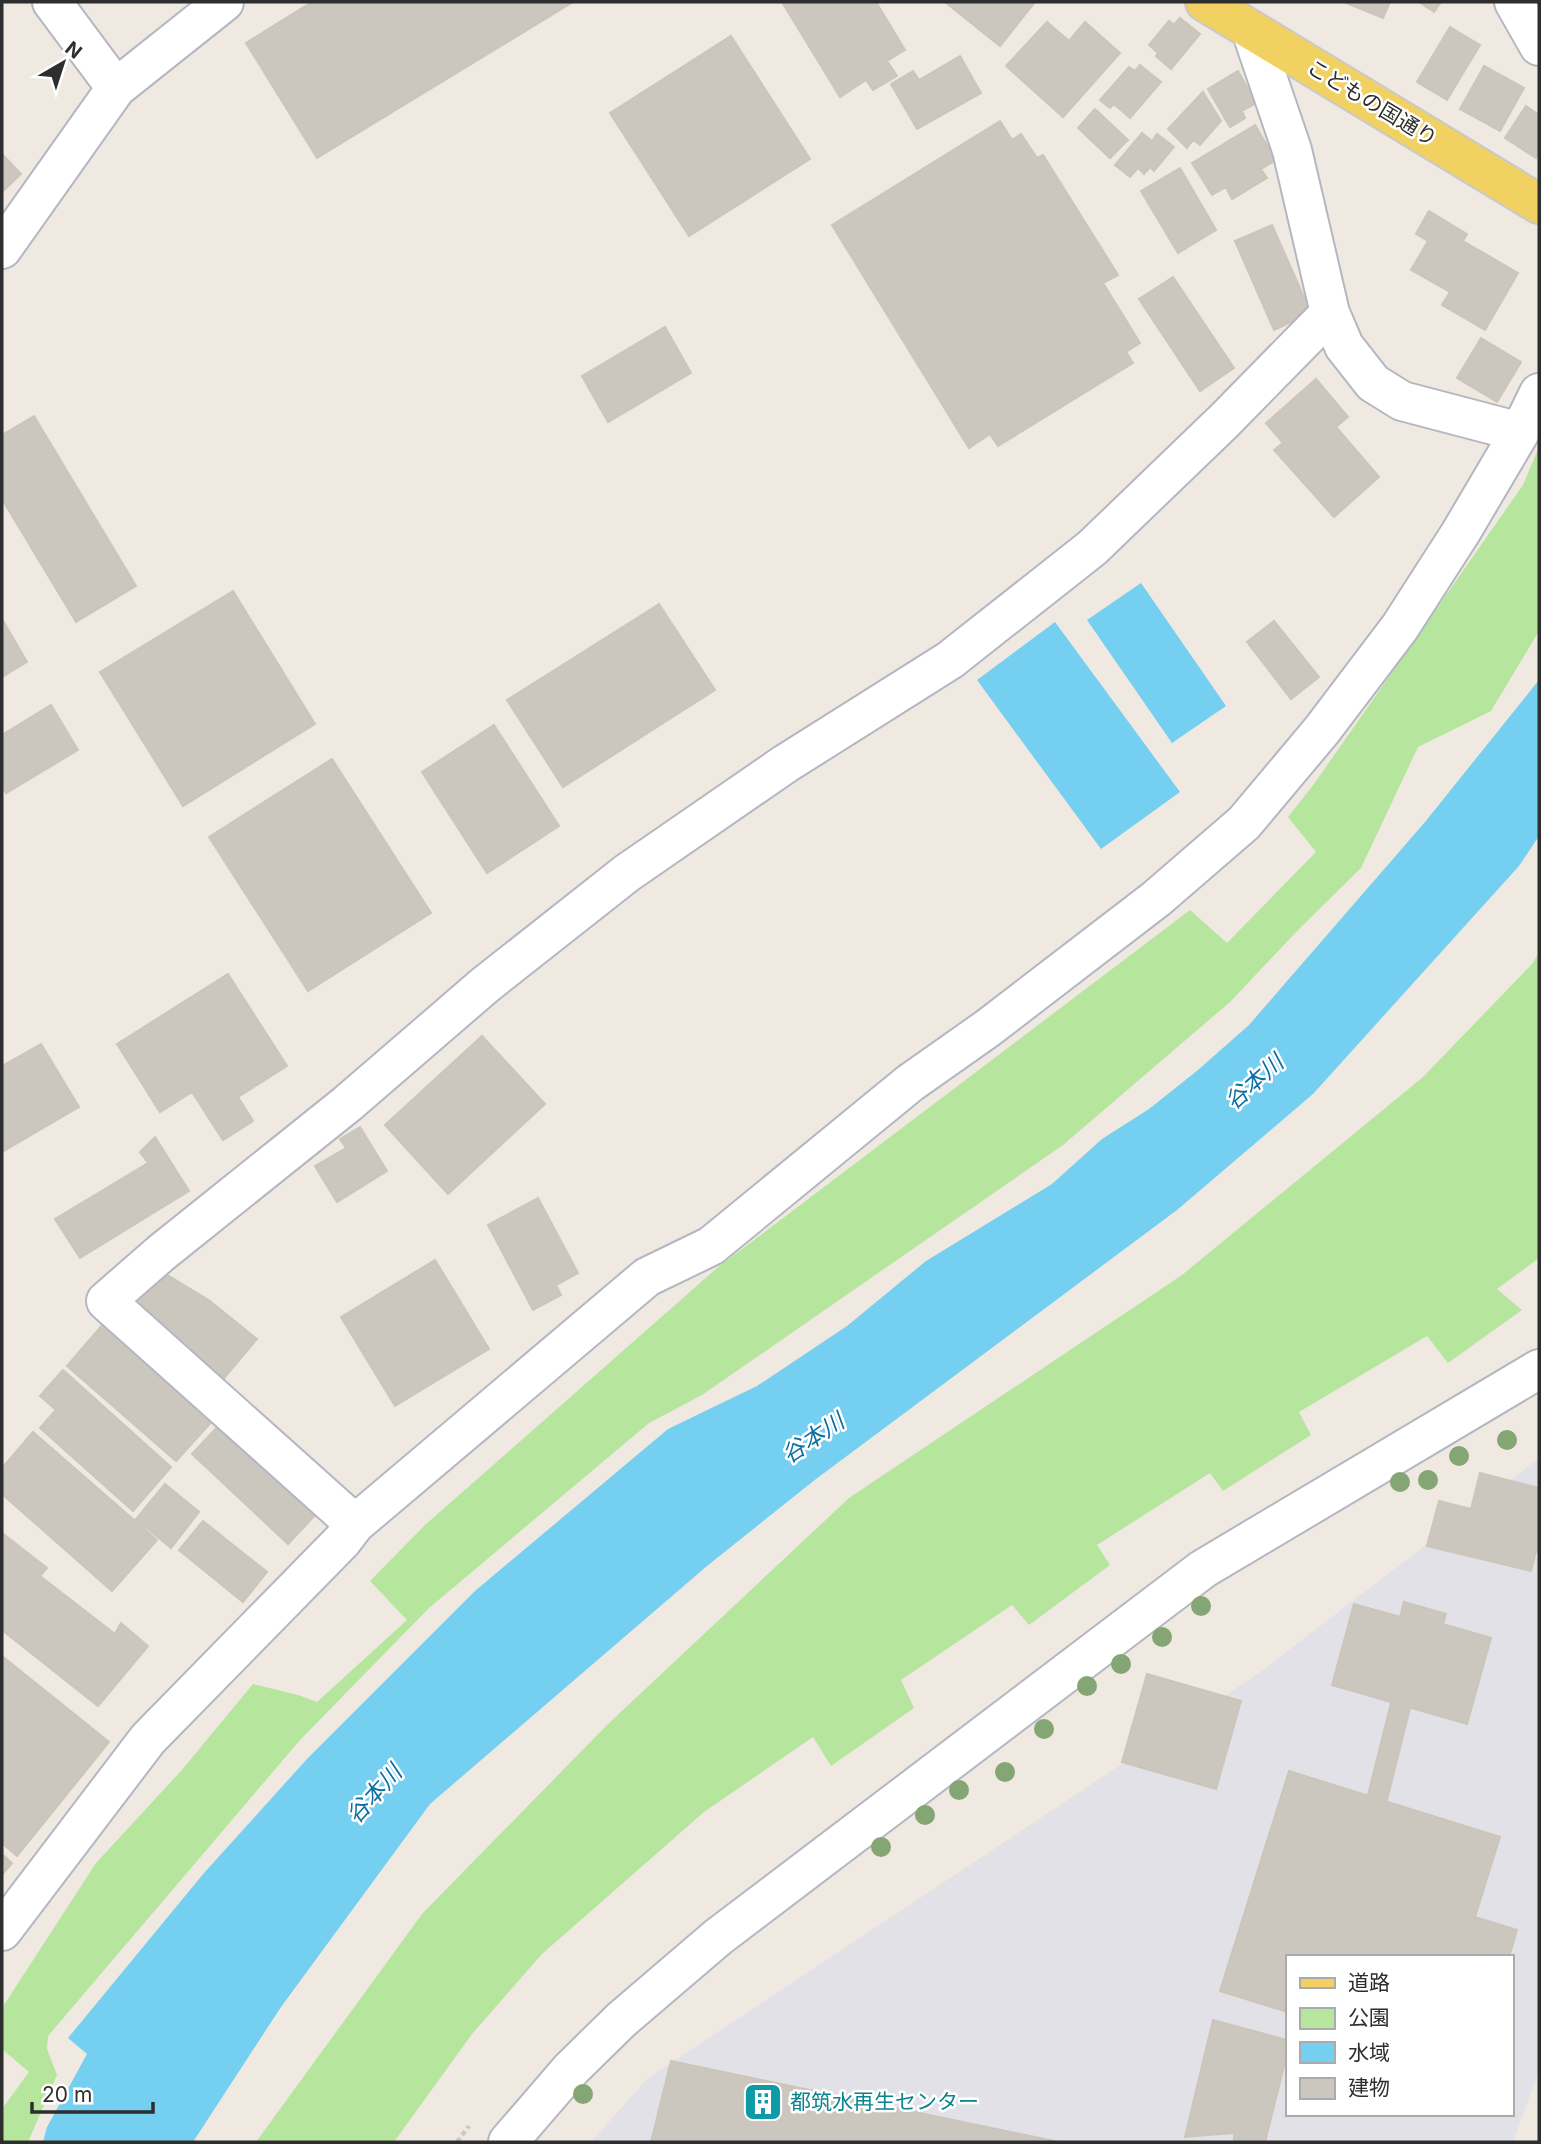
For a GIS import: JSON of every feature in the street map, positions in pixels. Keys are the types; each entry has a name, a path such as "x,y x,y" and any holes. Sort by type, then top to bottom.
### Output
{"main road":[{"name":"こどもの国通り","path":"1205,2 1539,204"}],"street":[{"path":"52,2 116,88"},
{"path":"2,249 116,88 224,2"},
{"path":"1514,2 1539,46"},
{"path":"1251,30 1292,150 1330,313 1344,346 1373,383 1402,401 1520,432"},
{"path":"355,1524 106,1301 161,1253 347,1104 485,985 627,873 785,764 950,660 1092,548 1224,421 1330,313"},
{"path":"2,1931 148,1739 333,1551 355,1524 647,1277 711,1247 910,1083 988,1028 1156,899 1244,823 1322,730 1400,626 1461,533 1520,432 1539,393"},
{"path":"508,2142 591,2049 718,1937 1202,1569 1539,1369"}],"shaded area":[{"path":"1539,1458 1539,2070 1513,2142 591,2142 647,2079 1259,1673"}],"green space":[{"path":"1539,447 1539,631 1491,711 1418,747 1361,868 1230,1002 1063,1145 702,1395 649,1423 429,1608 300,1740 48,2036 47,2049 57,2075 28,2142 2,2142 2,2109 29,2072 2,2049 2,2008 96,1863 181,1771 253,1684 317,1702 407,1620 370,1581 425,1525 717,1268 1190,910 1227,943 1316,852 1288,817 1314,784 1523,485"},
{"path":"1539,953 1539,1258 1497,1289 1522,1310 1448,1363 1427,1336 1299,1412 1311,1435 1223,1491 1210,1473 1097,1545 1110,1565 1029,1625 1012,1605 901,1680 914,1708 831,1766 813,1737 704,1812 542,1954 472,2034 394,2142 256,2142 422,1914 608,1724 849,1498 1182,1275 1423,1077 1532,964"}],"water":[{"path":"1141,583 1226,706 1172,743 1087,620"},
{"path":"1055,622 1180,792 1101,849 977,680"},
{"name":"谷本川","path":"1539,680 1539,836 1519,866 1313,1094 1177,1210 816,1479 707,1566 430,1804 281,2007 193,2142 43,2142 47,2127 87,2054 68,2038 204,1873 307,1759 475,1591 668,1429 757,1386 847,1326 926,1261 1052,1184 1102,1139 1149,1109 1198,1070 1249,1025 1425,822"}],"building":[{"path":"312,2 573,2 317,158 246,43"},
{"path":"782,2 876,2 905,50 887,61 897,76 873,90 866,80 840,97"},
{"path":"945,2 1035,2 1000,46"},
{"path":"1344,2 1390,2 1383,18"},
{"path":"1419,2 1441,2 1434,12"},
{"path":"1180,18 1200,34 1171,69 1156,56 1158,53 1149,45 1169,21 1174,25"},
{"path":"1047,22 1069,41 1085,22 1120,53 1063,117 1006,66"},
{"path":"1450,27 1480,45 1447,100 1417,82"},
{"path":"731,36 810,159 689,236 610,113"},
{"path":"960,56 981,93 917,129 891,84 913,71 919,80"},
{"path":"1140,65 1161,82 1130,118 1114,104 1110,108 1100,100 1129,67 1135,71"},
{"path":"1484,66 1524,88 1500,131 1460,109"},
{"path":"1238,71 1256,103 1242,111 1245,118 1230,127 1208,89"},
{"path":"1203,92 1221,121 1200,145 1193,140 1187,148 1168,129"},
{"path":"1526,106 1539,115 1539,152 1536,158 1505,138"},
{"path":"1095,109 1128,140 1110,158 1078,128"},
{"path":"1000,121 1012,140 1021,134 1037,158 1043,155 1118,275 1103,283 1140,343 1126,352 1133,363 998,446 990,434 969,448 832,225"},
{"path":"1255,125 1276,160 1261,169 1267,178 1232,199 1226,187 1212,195 1192,163"},
{"path":"1142,133 1152,141 1157,134 1174,147 1154,171 1150,167 1144,174 1138,168 1130,177 1115,165"},
{"path":"2,154 21,174 2,192"},
{"path":"1180,168 1216,230 1178,253 1141,191"},
{"path":"1429,211 1467,234 1463,241 1518,273 1485,330 1442,305 1450,292 1411,270 1428,241 1416,234"},
{"path":"1272,225 1311,313 1274,330 1235,241"},
{"path":"1173,277 1234,368 1200,391 1139,299"},
{"path":"665,327 691,373 608,422 582,376"},
{"path":"1481,338 1521,362 1497,402 1457,378"},
{"path":"1316,379 1348,417 1336,427 1379,477 1334,517 1274,450 1283,443 1266,423"},
{"path":"34,416 136,586 76,622 2,499 2,435"},
{"path":"233,591 315,724 183,806 100,672"},
{"path":"659,604 715,690 563,787 507,700"},
{"path":"2,619 27,662 2,677"},
{"path":"1274,621 1319,677 1291,699 1247,642"},
{"path":"51,705 78,750 6,793 2,786 2,735"},
{"path":"494,725 559,826 487,873 422,772"},
{"path":"332,759 431,913 308,991 209,837"},
{"path":"228,974 287,1066 238,1097 253,1121 223,1140 192,1092 160,1112 117,1044"},
{"path":"482,1036 545,1104 448,1194 385,1125"},
{"path":"41,1044 79,1107 2,1152 2,1066"},
{"path":"360,1127 387,1171 337,1202 315,1166 346,1148 340,1139"},
{"path":"155,1137 189,1191 80,1258 55,1219 148,1163 140,1152"},
{"path":"538,1198 578,1273 556,1285 561,1295 533,1310 488,1225"},
{"path":"435,1260 489,1349 395,1406 341,1317"},
{"path":"156,1268 210,1301 257,1339 219,1384 126,1302"},
{"path":"105,1322 215,1418 176,1461 67,1366"},
{"path":"63,1370 171,1467 133,1511 40,1428 56,1410 40,1396"},
{"path":"223,1421 319,1511 288,1544 192,1454"},
{"path":"33,1432 157,1540 112,1591 2,1494 2,1468"},
{"path":"1480,1473 1539,1488 1539,1552 1536,1551 1531,1571 1427,1546 1439,1501 1471,1509"},
{"path":"165,1484 199,1512 171,1548 136,1519"},
{"path":"203,1521 267,1572 243,1602 179,1550"},
{"path":"2,1533 47,1568 40,1576 115,1634 121,1623 148,1646 98,1706 2,1630"},
{"path":"1404,1602 1446,1614 1443,1624 1491,1638 1467,1724 1332,1685 1354,1604 1400,1617"},
{"path":"2,1656 109,1742 17,1856 2,1843"},
{"path":"1147,1674 1241,1701 1216,1789 1122,1762"},
{"path":"1391,1703 1410,1708 1387,1800 1368,1795"},
{"path":"1289,1771 1500,1837 1475,1917 1517,1930 1510,1955 1484,1955 1476,1952 1475,1955 1286,1955 1286,2012 1220,1991"},
{"path":"2,1854 12,1863 2,1875"},
{"path":"1213,2020 1286,2040 1286,2058 1265,2142 1234,2142 1234,2133 1185,2137"},
{"name":"都筑水再生センター","path":"671,2061 1059,2142 651,2142"}],"place":[{"name":"都筑水再生センター","path":"763,2102"}]}
